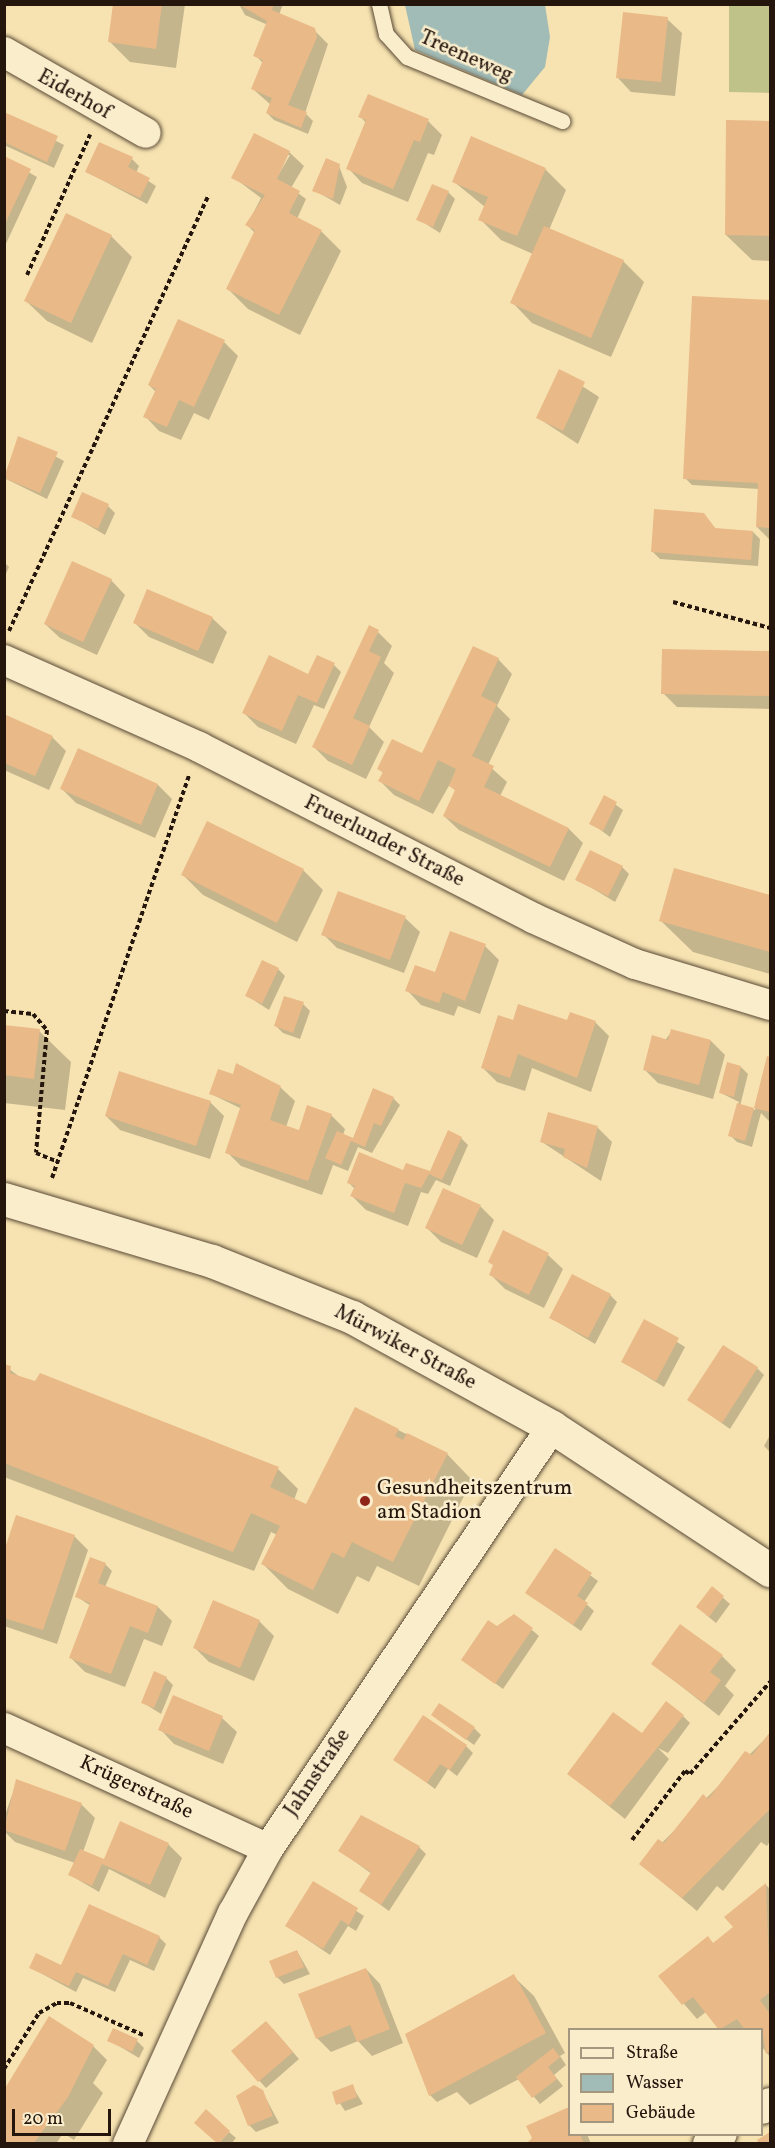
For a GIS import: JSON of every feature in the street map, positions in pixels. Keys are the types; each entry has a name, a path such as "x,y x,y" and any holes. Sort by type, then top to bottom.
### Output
{"main road":[{"name":"Mürwiker Straße","path":"4,1199 212,1262 352,1317 552,1426 771,1570"}],"street":[{"name":"Eiderhof","path":"4,52 146,134"},
{"name":"Fruerlunder Straße","path":"4,660 199,747 614,955 771,1005"},
{"name":"Jahnstraße","path":"128,2144 172,2047 268,1849 552,1426"},
{"name":"Krügerstraße","path":"4,1728 268,1849"}],"lane":[{"name":"Treeneweg","path":"379,4 386,34 407,57 562,121"}],"path":[{"path":"27,275 102,110"},
{"path":"4,640 209,195"},
{"path":"673,602 771,627"},
{"path":"42,1210 199,747"},
{"path":"4,1011 33,1014 47,1030 36,1154 58,1162"},
{"path":"632,1840 686,1771 690,1774 771,1682"},
{"path":"4,2069 39,2013 57,2003 70,2003 172,2047"}],"green space":[{"path":"729,5 770,5 770,93 729,92"}],"water":[{"path":"405,5 545,5 550,37 545,67 522,95 415,50"}],"building":[{"path":"113,4 162,4 156,49 108,42"},
{"path":"238,4 274,4 272,10 315,28 317,37 288,105 307,112 301,128 266,113 272,98 251,89 263,60 253,56 267,21"},
{"path":"623,12 668,17 661,82 616,78"},
{"path":"368,94 429,119 420,142 414,140 393,189 346,169 366,120 358,117"},
{"path":"4,112 58,136 47,162 4,142"},
{"path":"726,120 770,121 770,236 725,235"},
{"path":"254,133 290,151 277,179 300,191 289,213 322,230 279,315 226,289 255,230 245,225 265,195 231,178"},
{"path":"471,136 546,168 517,236 478,220 488,197 452,182"},
{"path":"99,142 133,157 128,167 150,178 140,198 85,172"},
{"path":"4,156 31,169 4,226"},
{"path":"326,158 340,164 333,199 312,191"},
{"path":"432,184 449,191 433,227 416,220"},
{"path":"66,213 112,235 71,323 24,301"},
{"path":"544,226 624,260 591,338 510,303"},
{"path":"692,296 770,300 770,528 756,527 758,483 683,479"},
{"path":"178,319 225,340 194,407 179,400 167,427 143,417 156,389 148,385"},
{"path":"559,369 585,382 563,431 536,418"},
{"path":"18,436 58,452 40,493 4,478"},
{"path":"82,492 109,504 98,529 71,517"},
{"path":"654,509 704,513 715,528 753,531 751,560 651,552"},
{"path":"72,561 112,579 83,642 44,624"},
{"path":"147,589 213,617 198,651 133,623"},
{"path":"369,625 379,630 369,651 381,657 353,718 370,726 352,765 312,747"},
{"path":"473,646 499,658 481,696 497,704 472,756 494,766 484,787 569,828 550,867 443,816 455,790 449,786 456,769 438,760 419,801 378,781 383,772 377,769 392,739 422,753"},
{"path":"662,649 770,651 770,696 661,694"},
{"path":"269,655 308,674 317,655 335,663 317,703 298,695 282,731 242,713"},
{"path":"4,714 53,736 35,776 4,763"},
{"path":"78,748 158,784 141,825 60,789"},
{"path":"604,795 617,802 603,831 589,824"},
{"path":"207,821 304,869 277,923 181,875"},
{"path":"590,850 623,866 608,896 575,880"},
{"path":"674,868 770,895 770,952 659,921"},
{"path":"338,891 406,916 390,960 321,935"},
{"path":"450,931 486,944 465,1001 443,992 439,1003 405,991 415,965 435,972"},
{"path":"262,960 279,968 262,1004 245,996"},
{"path":"284,996 304,1002 293,1033 274,1026"},
{"path":"518,1004 567,1020 570,1012 596,1021 577,1078 518,1054 510,1078 481,1068 498,1015 513,1020"},
{"path":"4,1025 40,1029 34,1079 4,1075"},
{"path":"671,1029 711,1040 699,1085 643,1070 652,1035 668,1040"},
{"path":"767,1056 770,1057 770,1112 754,1108"},
{"path":"727,1062 741,1066 734,1097 719,1093"},
{"path":"236,1063 281,1086 270,1120 299,1130 307,1105 332,1114 308,1181 225,1153 241,1105 209,1094 218,1069 233,1074"},
{"path":"119,1071 211,1101 196,1146 105,1116"},
{"path":"373,1088 394,1097 381,1126 374,1123 365,1147 351,1141 341,1165 325,1158 337,1131 353,1138"},
{"path":"737,1103 754,1108 745,1141 728,1136"},
{"path":"548,1112 598,1126 587,1168 563,1157 565,1149 540,1142"},
{"path":"448,1130 462,1137 442,1180 429,1174 421,1188 405,1183 394,1213 350,1196 355,1186 347,1183 359,1152 403,1170 406,1163 430,1171"},
{"path":"443,1188 481,1205 462,1245 425,1228"},
{"path":"503,1230 549,1253 529,1295 489,1275 493,1265 488,1262"},
{"path":"572,1274 611,1294 588,1338 549,1318"},
{"path":"644,1319 679,1338 656,1381 621,1362"},
{"path":"723,1345 758,1367 722,1423 687,1400"},
{"path":"4,1364 11,1366 10,1373 35,1381 40,1373 279,1467 270,1487 306,1504 355,1407 399,1429 395,1436 403,1440 407,1433 448,1453 393,1562 352,1542 344,1558 332,1552 313,1590 261,1564 280,1526 251,1513 233,1552 4,1463"},
{"path":"16,1515 75,1535 43,1630 4,1618 4,1551"},
{"path":"555,1548 592,1573 577,1596 588,1603 573,1625 525,1593"},
{"path":"90,1557 106,1563 98,1583 158,1606 148,1633 130,1626 111,1674 69,1658 90,1603 75,1597"},
{"path":"712,1586 724,1596 709,1617 696,1607"},
{"path":"213,1600 260,1620 240,1668 193,1648"},
{"path":"514,1614 533,1628 495,1684 461,1660 488,1620 497,1626"},
{"path":"680,1624 723,1655 710,1672 721,1680 704,1703 651,1664"},
{"path":"154,1671 167,1677 154,1708 141,1703"},
{"path":"173,1695 223,1716 209,1751 158,1730"},
{"path":"666,1701 684,1715 610,1806 567,1774 613,1712 642,1733"},
{"path":"439,1703 475,1727 466,1740 431,1715"},
{"path":"423,1715 467,1745 450,1770 440,1764 427,1783 393,1760"},
{"path":"770,1732 770,1809 682,1898 639,1864 658,1839 664,1843 703,1794 708,1799 745,1751 752,1755"},
{"path":"16,1779 82,1803 65,1851 4,1830"},
{"path":"361,1815 420,1846 381,1905 359,1891 371,1872 338,1851"},
{"path":"120,1821 169,1843 150,1885 102,1864 92,1886 68,1875 80,1849 104,1859"},
{"path":"313,1881 358,1908 349,1925 341,1920 323,1949 285,1926"},
{"path":"766,1883 770,1992 760,2000 770,2014 770,2050 766,2054 763,2028 744,2028 737,2019 722,2028 717,2028 693,1997 682,2005 658,1976 708,1936 713,1943 733,1927 724,1917"},
{"path":"89,1904 160,1936 147,1965 123,1954 108,1986 76,1972 69,1986 29,1968 36,1953 61,1965"},
{"path":"297,1950 304,1967 276,1978 269,1961"},
{"path":"366,1968 390,2029 357,2042 350,2025 316,2039 298,1994"},
{"path":"514,1974 546,2033 429,2096 405,2034"},
{"path":"49,2016 94,2045 68,2097 33,2144 4,2144 4,2090"},
{"path":"266,2021 293,2052 258,2082 231,2051"},
{"path":"113,2028 138,2039 132,2052 107,2041"},
{"path":"553,2048 560,2057 548,2067 557,2079 532,2098 516,2077"},
{"path":"353,2084 357,2097 336,2105 332,2092"},
{"path":"254,2085 263,2090 273,2116 248,2126 236,2096"},
{"path":"568,2107 568,2136 581,2136 584,2144 526,2144 532,2138 526,2126"},
{"path":"206,2109 230,2131 218,2144 194,2123"},
{"path":"770,2132 770,2144 759,2144 757,2140"}],"place":[{"name":"Gesundheitszentrum am Stadion","path":"365,1501"}]}
